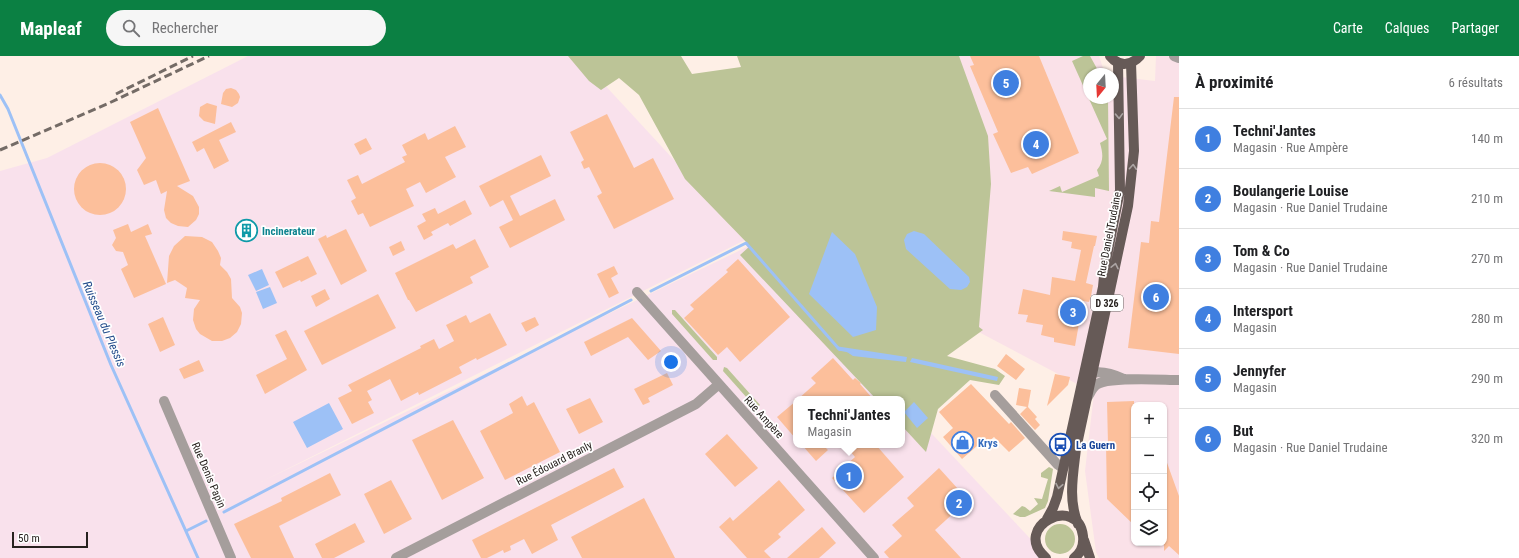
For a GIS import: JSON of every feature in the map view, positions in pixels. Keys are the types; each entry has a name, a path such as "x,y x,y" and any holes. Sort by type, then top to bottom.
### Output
{"main road":[{"path":"1114,60 1122,64 1131,63 1136,61 1140,56"},
{"name":"D 326","path":"1047,519 1057,497 1062,468 1103,287 1105,266 1120,190 1114,60"},
{"name":"Rue Daniel Trudaine","path":"1090,558 1081,529 1074,515 1071,490 1076,449 1128,206 1134,151 1131,63"},
{"path":"1034,558 1037,544 1037,532 1039,527 1047,519 1064,516 1078,524"},
{"path":"1074,558 1080,552 1084,540"},
{"path":"1037,544 1039,550 1046,558"}],"street":[{"path":"1174,56 1179,58"},
{"name":"Rue Ampère","path":"637,292 718,385 874,558"},
{"path":"1082,379 1088,374 1107,372 1124,379"},
{"path":"1086,400 1097,384 1124,379 1179,380"},
{"name":"Rue Édouard Branly","path":"396,558 696,404 718,385"},
{"path":"995,395 1062,468"},
{"name":"Rue Denis Papin","path":"164,402 231,558"}],"shaded area":[{"path":"248,56 578,56 747,239 261,482 753,244 896,396 793,396 793,448 905,448 905,405 1047,558 0,558 0,171 47,158"},
{"path":"946,56 1099,56 1103,68 1083,68 1083,104 1119,104 1119,77 1155,81 1156,56 1174,56 1179,58 1179,558 1099,558 1096,552 1085,471 1094,393 975,330"}],"green space":[{"path":"568,56 681,56 692,74 741,67 737,56 959,56 988,136 991,184 979,327 983,330 947,356 995,369 1005,376 999,385 970,380 938,409 926,452 905,429 905,396 873,396 740,255 750,246 685,179 639,95 619,78 601,90 589,81"},
{"path":"1083,56 1090,56 1097,68 1083,68 1083,86 1072,61"},
{"path":"1091,104 1108,104 1109,191 1095,188 1095,197 1049,191 1060,186 1062,192 1099,176 1097,170 1101,164 1102,157 1100,143 1107,139"},
{"path":"672,310 675,310 717,357 717,360 713,360 672,314"},
{"path":"724,367 727,368 760,405 756,408 723,371"},
{"path":"1049,467 1053,469 1048,501 1045,508 1025,517 1020,517 1013,514 1022,506 1030,511 1038,504 1034,498 1042,499 1048,479 1041,477 1041,473"},
{"path":"1060,524 1066,525 1074,533 1074,545 1066,553 1060,554 1054,553 1046,545 1045,539 1046,533 1054,525"}],"water":[{"path":"914,231 924,234 969,277 970,282 967,287 961,290 950,289 906,249 904,240 907,234"},
{"path":"832,232 855,254 877,307 876,330 853,337 809,294"},
{"path":"262,269 269,285 256,291 248,275"},
{"path":"270,287 277,303 263,309 256,292"},
{"path":"835,346 907,357 906,362 853,356 844,350 839,351"},
{"path":"912,358 998,377 997,381 910,362"},
{"path":"914,402 928,418 917,428 905,413 905,411"},
{"path":"329,403 343,429 307,448 293,422"}],"building":[{"path":"970,56 1039,56 1079,153 1032,174 1028,167 1011,173 993,134 998,132 970,66 974,65"},
{"path":"231,88 236,90 240,97 238,103 232,107 221,104 223,93 226,89"},
{"path":"1174,97 1179,97 1179,354 1128,348 1141,242 1149,243 1151,221 1159,222"},
{"path":"207,103 217,106 215,124 204,121 199,116 200,107"},
{"path":"158,108 190,181 177,186 193,196 199,207 199,214 196,220 188,227 178,226 171,223 166,218 164,210 167,191 161,194 156,180 144,185 137,170 146,158 130,122"},
{"path":"607,114 634,168 653,158 674,199 614,229 597,196 602,193 589,167 584,169 581,162 584,160 570,132"},
{"path":"231,122 236,132 219,140 229,161 214,169 204,148 197,152 192,142"},
{"path":"455,126 466,147 445,157 456,177 426,193 420,182 406,189 414,206 370,227 363,213 358,215 351,201 356,198 347,180 358,175 362,184 405,162 402,157 407,155 402,145 425,133 428,140"},
{"path":"366,138 372,149 360,155 354,144"},
{"path":"541,155 551,176 510,196 520,216 555,199 565,220 510,248 499,227 513,220 503,200 490,207 479,186"},
{"path":"100,163 110,165 118,171 124,179 126,189 124,199 118,207 110,213 100,215 90,213 82,207 76,199 74,189 76,179 82,171 90,165"},
{"path":"465,200 472,214 450,226 448,223 431,232 433,235 424,240 417,226 426,221 422,214 435,208 438,214"},
{"path":"128,224 131,232 148,224 152,234 145,236 166,284 134,298 121,269 128,265 123,252 116,251 112,245 116,238 113,230"},
{"name":"Incinerateur","path":"252,224 256,231 241,239 238,231"},
{"path":"346,229 367,271 341,285 318,239 326,235 327,238"},
{"path":"1063,231 1097,236 1086,283 1093,285 1091,296 1089,302 1083,301 1075,346 1054,342 1054,338 1041,335 1043,325 1026,322 1028,315 1018,314 1023,289 1050,295 1052,277 1075,281 1081,250 1071,248 1072,242 1062,240"},
{"path":"185,236 202,237 212,242 221,258 220,265 231,279 232,298 240,307 242,313 241,324 237,332 230,338 222,341 212,341 200,334 196,329 193,320 194,309 200,300 185,298 187,288 175,280 167,283 169,256 174,246"},
{"path":"475,239 489,267 470,277 473,283 416,312 408,300 395,273 453,244 456,249"},
{"path":"401,241 405,250 393,256 389,247"},
{"path":"308,256 317,274 301,282 300,280 283,288 275,272"},
{"path":"738,259 790,317 740,362 727,347 718,355 684,318 694,309 690,305 728,272 726,270"},
{"path":"614,266 618,274 611,278 619,293 609,298 597,274"},
{"path":"325,289 330,299 316,307 311,296"},
{"path":"378,294 396,328 322,365 304,331"},
{"path":"490,313 507,345 459,367 462,373 419,395 418,392 401,401 390,379 367,391 372,400 368,402 374,413 352,424 338,398 352,391 348,385 421,348 420,346 434,339 439,349 454,341 446,325 466,315 470,323"},
{"path":"163,317 175,345 160,352 148,324"},
{"path":"535,317 539,325 526,332 521,323"},
{"path":"632,318 661,351 648,360 628,337 591,356 584,342"},
{"path":"286,330 307,370 265,394 256,375 287,359 275,335"},
{"path":"1006,354 1025,369 1016,380 997,366"},
{"path":"833,358 853,380 855,378 861,383 860,384 870,396 801,396 816,383 811,378"},
{"path":"199,360 204,371 184,379 179,369"},
{"path":"667,373 673,385 648,398 650,402 643,405 634,389"},
{"path":"1055,374 1070,377 1068,385 1047,406"},
{"path":"971,384 1009,424 1011,422 1025,438 1009,452 994,437 980,449 977,446 962,459 943,437 953,428 939,412"},
{"path":"1019,388 1031,390 1028,407 1037,417 1035,419 1040,425 1035,430 1020,414 1027,407 1016,405"},
{"path":"522,396 527,406 534,402 560,452 505,480 480,431 513,413 509,404"},
{"path":"590,398 603,422 579,434 566,409"},
{"path":"1134,401 1131,402 1131,522 1107,499 1107,402"},
{"path":"793,404 793,436 777,417"},
{"path":"453,420 484,478 442,500 412,440"},
{"path":"727,434 758,468 735,487 705,454"},
{"path":"805,448 826,448 828,450 816,461"},
{"path":"854,448 879,448 904,477 864,513 832,478 855,457 850,451"},
{"path":"1167,463 1179,496 1179,555 1169,546 1164,551 1164,546 1167,546"},
{"path":"614,468 624,487 551,525 558,540 532,554 524,539 510,546 511,550 504,553 503,550 487,558 481,558 472,540"},
{"path":"939,468 968,500 935,530 961,558 889,558 884,552 902,536 892,525 914,506 907,498"},
{"path":"330,473 341,495 279,526 294,558 251,558 234,524 282,501 281,498"},
{"path":"391,480 412,519 384,534 364,494"},
{"path":"779,480 805,510 778,534 781,537 764,551 771,558 747,558 719,527 730,517 733,521"},
{"path":"644,498 675,558 582,558 571,537"},
{"path":"355,523 365,542 334,558 322,558 315,544"},
{"path":"822,527 836,543 819,558 787,558"}],"waterway":[{"name":"Ruisseau du Plessis","path":"0,95 8,109 111,365 198,558"},
{"path":"651,291 746,243 839,349 849,351"},
{"path":"224,512 631,300"},
{"path":"186,531 206,521"}],"railway":[{"path":"116,94 193,56"},
{"path":"0,150 107,104 209,56"}],"place":[{"name":"Jennyfer","path":"1006,83"},
{"name":"Intersport","path":"1036,144"},
{"name":"Incinerateur","path":"247,231"},
{"name":"But","path":"1156,297"},
{"name":"Tom & Co","path":"1073,312"},
{"name":"Krys","path":"963,443"},
{"name":"La Guern","path":"1061,445"},
{"name":"Techni'Jantes","path":"849,476"},
{"name":"Boulangerie Louise","path":"959,503"}]}
